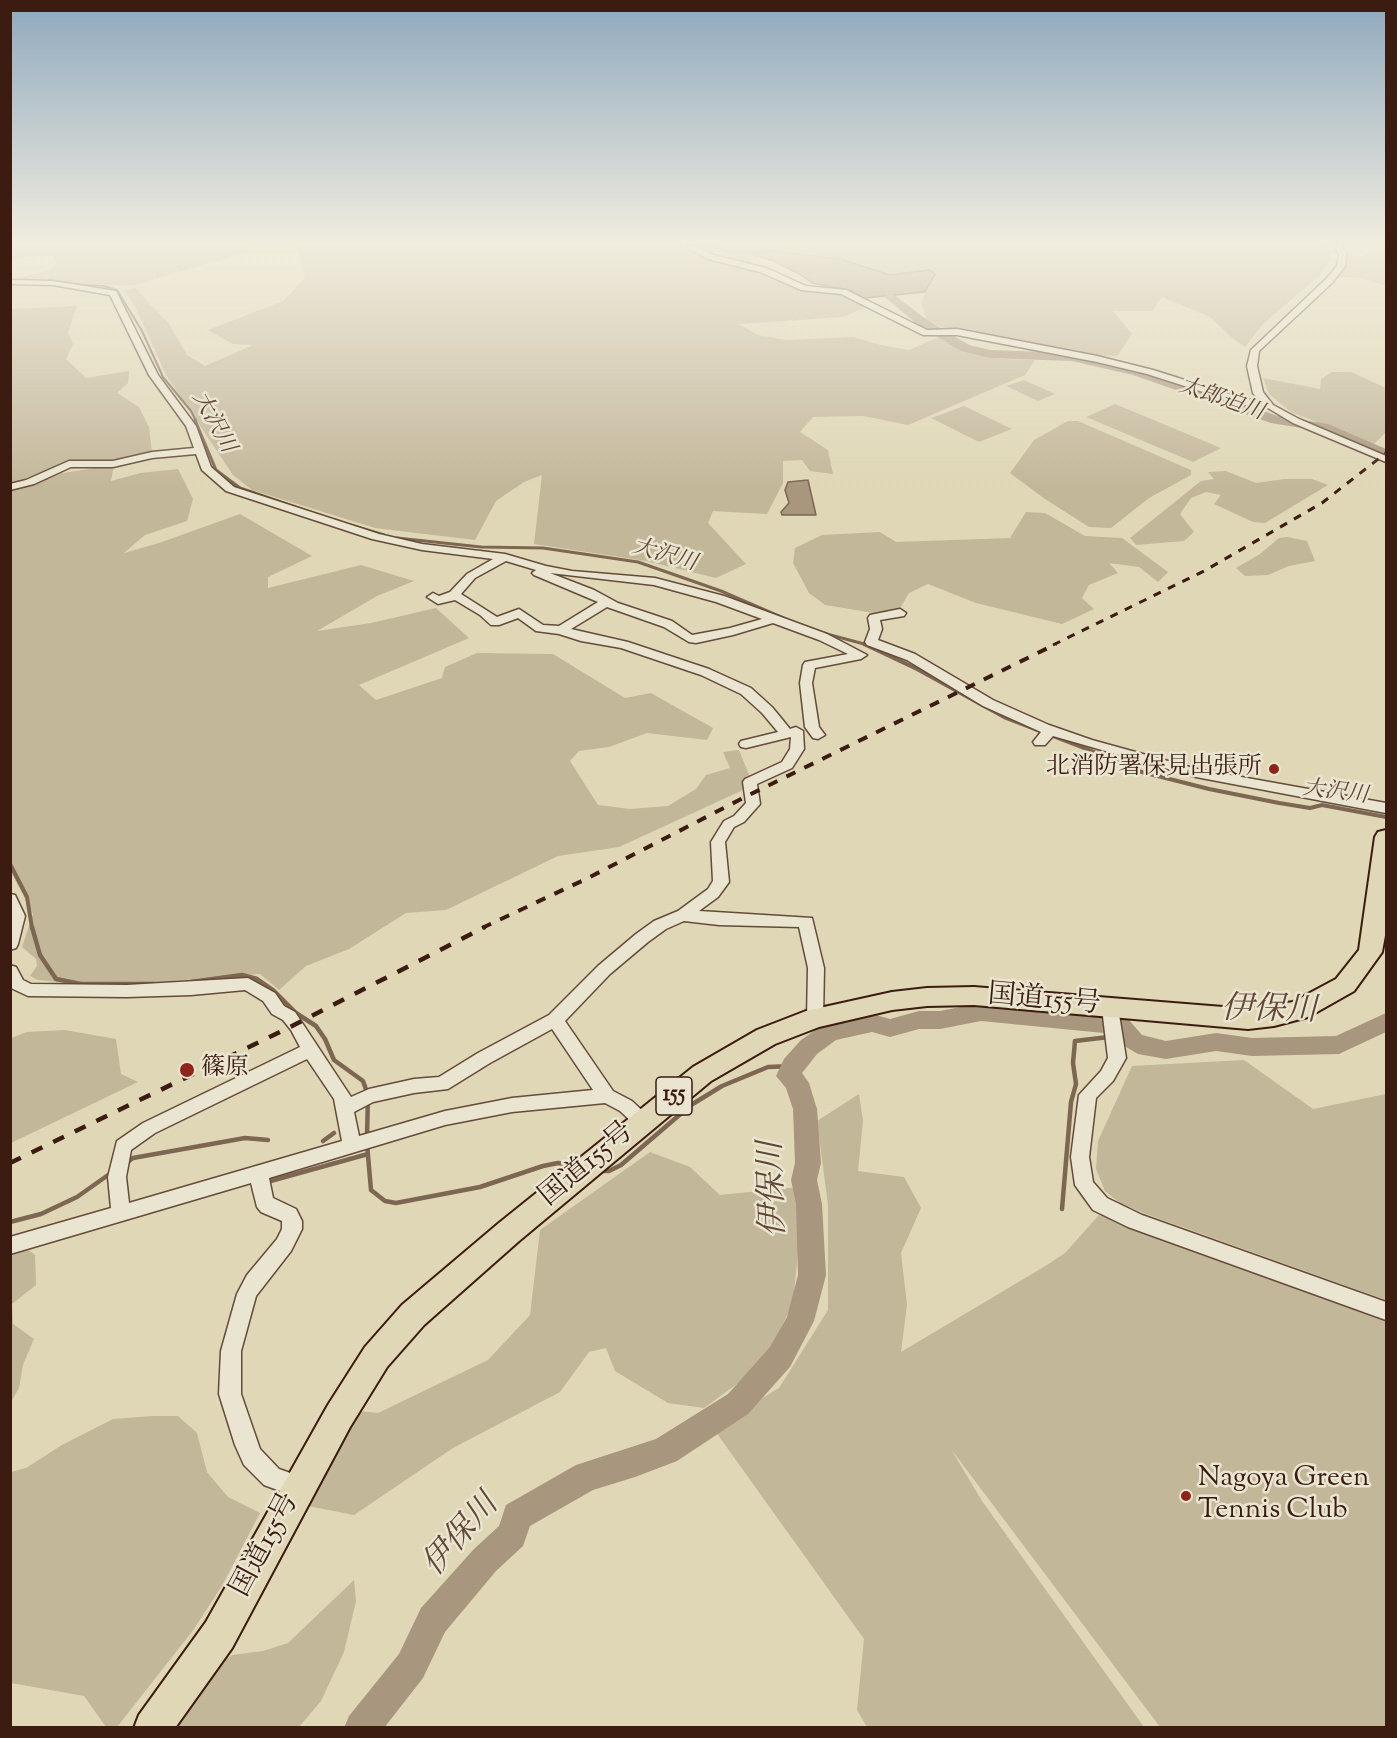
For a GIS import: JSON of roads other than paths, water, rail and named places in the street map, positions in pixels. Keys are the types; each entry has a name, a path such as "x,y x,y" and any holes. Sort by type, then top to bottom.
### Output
{"highway":[{"name":"国道155号","path":"152,1728 219,1635 361,1380 394,1335 413,1315 509,1232 702,1074 766,1037 815,1018 892,1001 974,996 1111,1013 1248,1019 1299,1010 1318,1002 1345,985 1370,952 1386,837"}],"street":[{"path":"128,324 154,375 191,426 198,451 206,468 214,477 240,494 376,537 422,547 521,561 533,565 534,570 548,578 590,593 606,602 655,618 689,638 696,639 733,631 770,620"},
{"path":"905,324 935,334 951,332 1097,359 1150,372 1247,403 1264,402"},
{"path":"1282,324 1255,350 1252,366 1258,393 1264,402 1296,421 1386,459"},
{"path":"10,487 30,482 69,464 113,464 152,455 198,451"},
{"path":"433,597 441,600 454,595 471,576 505,557"},
{"path":"521,561 544,569 572,574 655,582 720,600 865,654"},
{"path":"345,1108 369,1096 414,1086 442,1084 484,1058 555,1020 604,970 642,938 660,925 683,915 713,892 721,882 718,842 729,824 739,819 753,804 750,782 786,765 798,749 798,736 746,691 723,680 645,652 580,637 561,630 540,628 519,613 495,622 454,595"},
{"path":"561,630 606,602"},
{"path":"888,650 871,642 876,629 874,618 900,613"},
{"path":"746,744 791,732 815,731 806,683 809,664 888,650 899,651 1046,735 1097,746 1196,773 1386,808"},
{"path":"10,899 17,916 10,944"},
{"path":"683,915 719,919 806,921 816,968 815,1018"},
{"path":"10,971 17,984 28,990 127,991 248,984 269,997 278,1010 289,1016 342,1097 352,1145"},
{"path":"1111,1013 1117,1058 1107,1076 1088,1095 1080,1157 1084,1185 1100,1204 1135,1221 1386,1311"},
{"path":"555,1020 607,1096 626,1106 642,1121"},
{"path":"121,1214 117,1177 123,1146 149,1128 310,1050"},
{"path":"10,1246 445,1118 556,1099 607,1096"},
{"path":"260,1174 264,1201 268,1206 289,1215 292,1229 284,1245 254,1281 247,1294 231,1351 230,1394 252,1457 272,1478 299,1488"}],"waterway":[{"name":"大沢川","path":"138,324 163,377 191,411 196,421"},
{"name":"太郎迫川","path":"925,324 965,348 990,354 1072,357 1137,372 1276,420 1323,427 1386,454"},
{"name":"大沢川","path":"195,420 216,470 240,488 313,513"},
{"name":"大沢川","path":"354,526 384,535"},
{"name":"大沢川","path":"397,538 481,547 543,548 638,562 721,591 788,620"},
{"name":"大沢川","path":"823,633 868,645"},
{"name":"大沢川","path":"864,644 917,669 1006,718 1115,760 1122,767 1209,789 1279,803 1310,808 1322,805 1386,817"},
{"path":"10,864 27,897 32,928"},
{"path":"32,927 40,955 56,979 81,984 154,984"},
{"path":"191,982 242,975 257,979 273,990 296,1013 316,1026 325,1039 334,1060 363,1081 368,1095 367,1137"},
{"name":"伊保川","path":"361,1728 411,1666 433,1620 485,1560 512,1535 517,1516 587,1476 666,1450 738,1404 780,1357 800,1321 812,1275 809,1204 804,1180 808,1163 805,1109 797,1083 788,1076 793,1066 809,1047 829,1032 872,1023 890,1028 919,1020 940,1020 981,1012 1121,1026 1134,1041 1146,1047 1166,1050 1216,1042 1252,1047 1339,1045 1386,1022"},
{"path":"1062,1209 1071,1102 1076,1084 1073,1063 1075,1041 1109,1037"},
{"path":"1119,1038 1134,1041"},
{"path":"600,1171 609,1171 621,1165 691,1105 722,1086 768,1067 793,1066"},
{"path":"323,1141 334,1133"},
{"path":"125,1164 133,1158 245,1138 268,1140"},
{"path":"367,1144 368,1154"},
{"path":"267,1182 368,1154"},
{"path":"368,1154 371,1190 385,1201 396,1203 480,1187 543,1166 558,1163 575,1165"},
{"path":"10,1222 41,1214 77,1197 111,1173"}],"railway":[{"path":"1053,645 1204,571 1322,503 1386,453"},
{"path":"482,928 586,879 747,796 1056,644"},
{"path":"10,1163 288,1028 485,927"}],"place":[{"name":"北消防署保見出張所","path":"1274,769"},
{"name":"篠原","path":"187,1070"},
{"name":"Nagoya Green Tennis Club","path":"1186,1496"}]}
